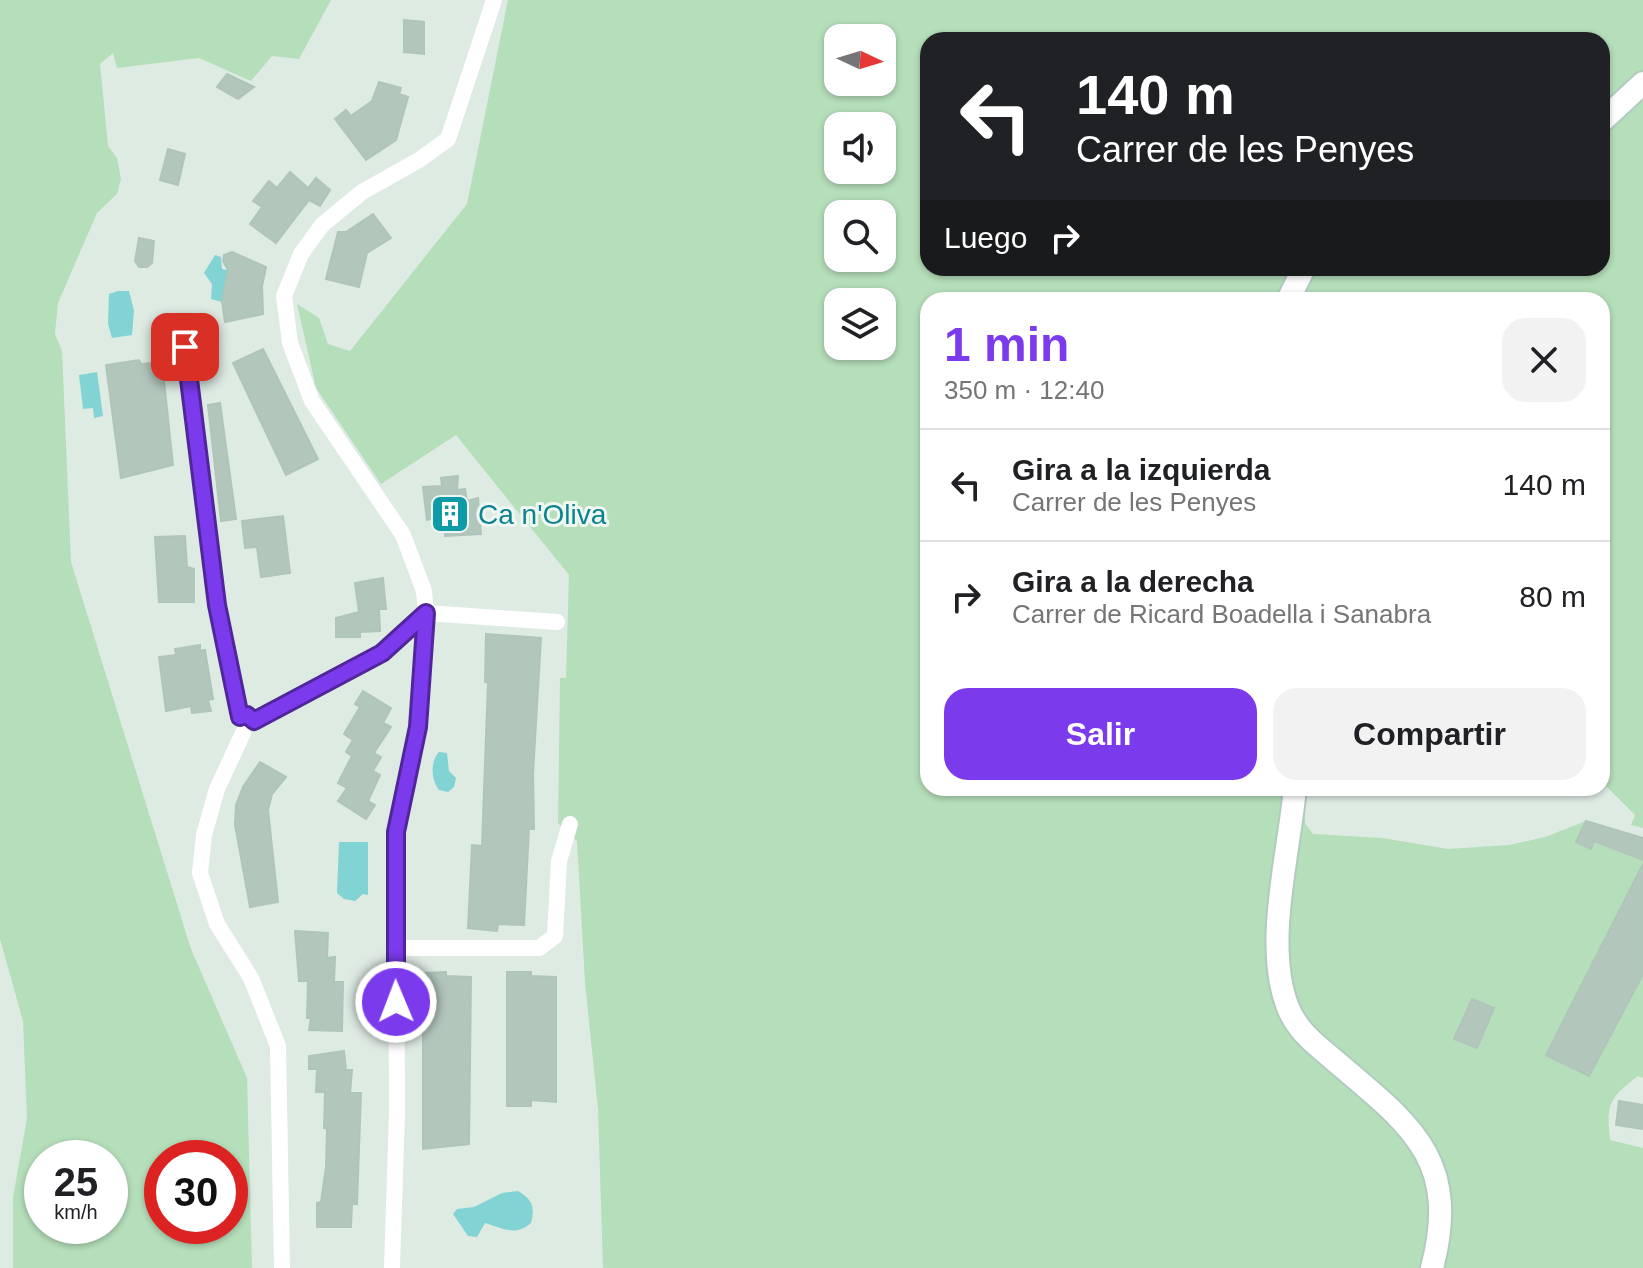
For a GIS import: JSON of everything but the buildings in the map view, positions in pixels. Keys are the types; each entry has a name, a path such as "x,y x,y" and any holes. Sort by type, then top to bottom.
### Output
{"main road":[{"path":"1610,114 1643,83"},
{"path":"1294,796 1278,940 1280,983 1288,1008 1303,1034 1403,1119 1424,1148 1434,1174 1440,1214 1439,1243 1432,1268"}],"street":[{"path":"392,1268 397,1111 396,832 418,727 426,613 424,591 403,535 312,401 290,343 284,296 301,254 322,225 362,192 419,160 448,139 494,0"},
{"path":"185,347 217,605 246,723 217,789 204,835 200,873 217,924 251,978 278,1046 282,1268"},
{"path":"246,723 382,653 426,613 557,622"},
{"path":"395,948 539,948 555,936 559,861 570,824"}],"green space":[{"path":"0,0 331,0 299,59 272,56 251,81 199,58 117,68 113,53 100,64 108,146 117,158 121,179 117,194 97,213 58,303 55,334 62,351 71,562 191,949 247,1078 252,1268 13,1268 13,1197 27,1119 23,1021 0,939"},
{"path":"508,0 1643,0 1643,828 1631,825 1635,815 1610,790 1610,292 920,292 920,796 1305,796 1305,823 1313,834 1382,838 1448,849 1509,845 1545,837 1586,821 1643,838 1643,1078 1638,1076 1615,1096 1609,1118 1610,1140 1643,1148 1643,1268 603,1268 598,1109 585,982 577,841 558,823 560,678 566,678 569,575 456,435 381,484 316,388 297,304 319,318 328,344 350,351 467,204"}],"water":[{"path":"215,255 221,257 222,269 228,270 222,302 211,299 212,284 204,273"},
{"path":"129,291 134,311 132,335 112,338 108,324 109,294"},
{"path":"97,372 103,416 94,418 93,408 83,409 79,375"},
{"path":"439,752 447,753 449,771 456,778 454,787 448,792 439,790 433,776 434,760"},
{"path":"339,842 368,842 368,895 363,894 355,901 344,899 337,893"},
{"path":"518,1191 533,1208 531,1223 520,1230 485,1223 477,1237 468,1236 453,1214 457,1209 474,1207 502,1193"}],"place":[{"name":"Ca n'Oliva","path":"450,514"}],"route":[{"path":"185,347 217,605 240,717 247,715 254,721 382,653 426,613 418,727 396,832 396,1002"}]}
